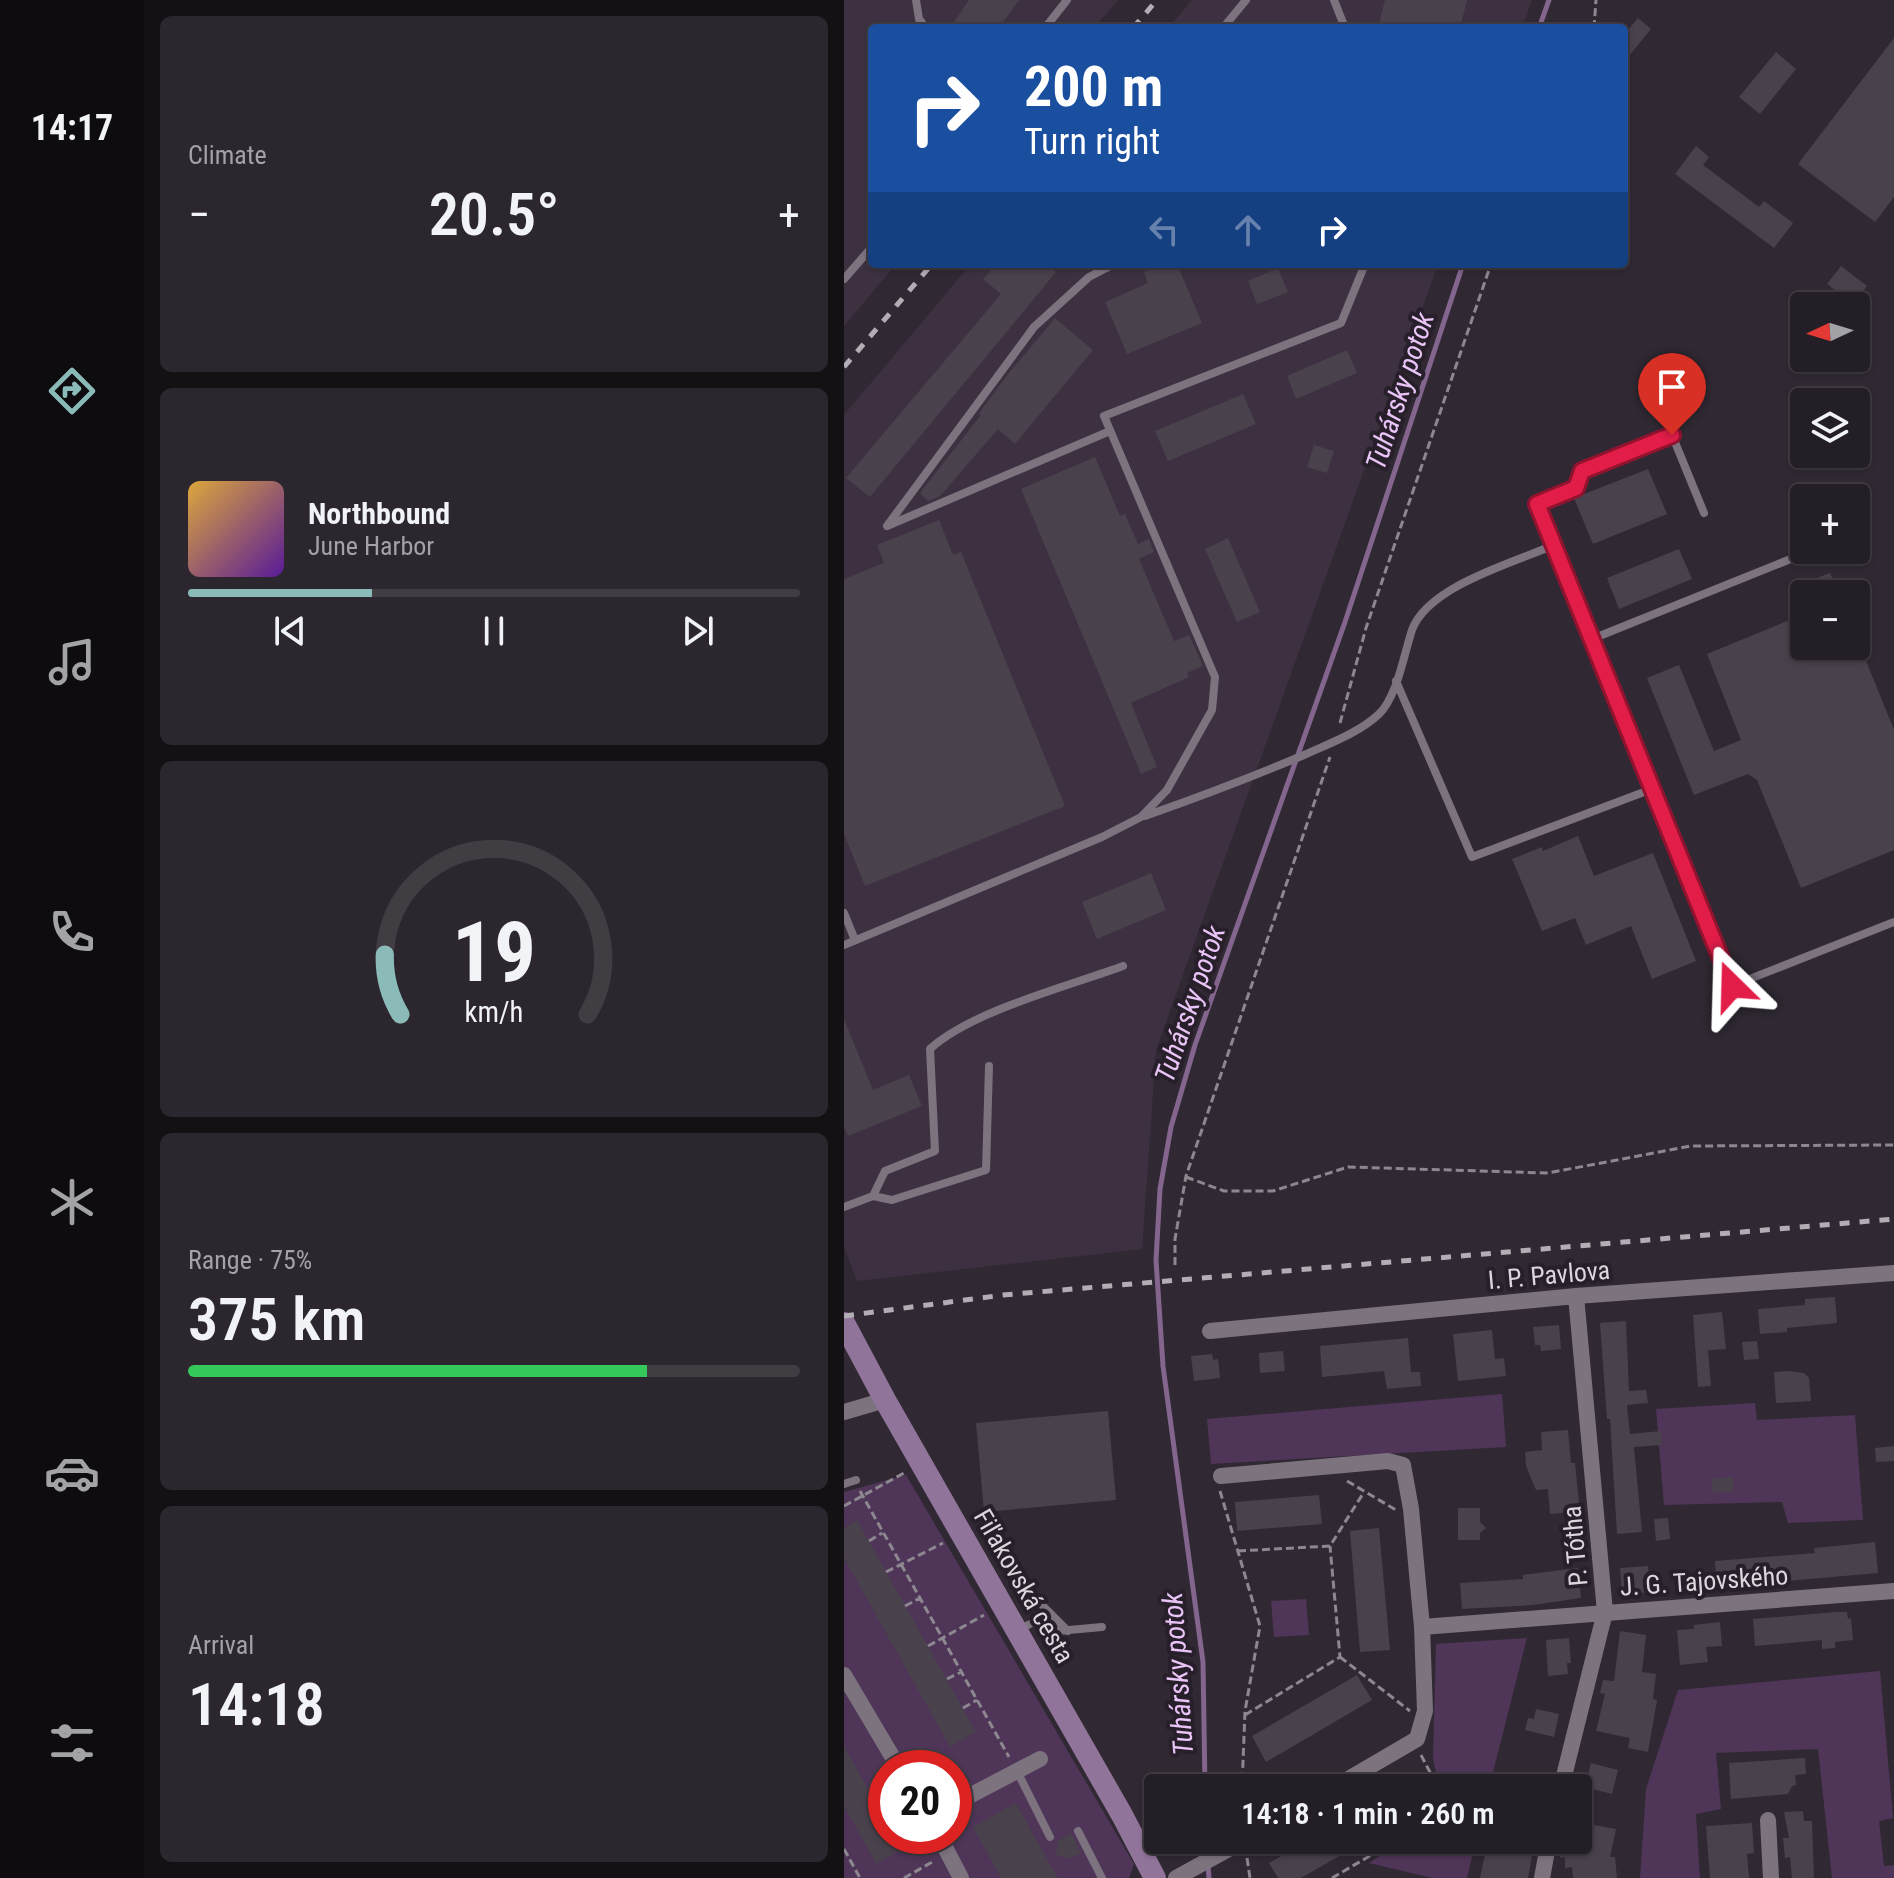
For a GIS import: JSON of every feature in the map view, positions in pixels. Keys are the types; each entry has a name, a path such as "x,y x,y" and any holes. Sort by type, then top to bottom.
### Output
{"street":[{"name":"I. P. Pavlova","path":"1210,1331 1576,1296 1894,1273"},
{"name":"P. Tótha","path":"1564,1774 1605,1612 1576,1296"},
{"name":"Fiľakovská cesta","path":"844,1323 885,1400 1026,1626 1155,1878"},
{"path":"844,1412 885,1400"},
{"path":"1221,1476 1388,1461 1403,1465 1422,1627 1425,1711 1417,1739 1357,1774"},
{"name":"J. G. Tajovského","path":"1422,1627 1894,1591"},
{"path":"844,1675 888,1750"},
{"path":"972,1795 1040,1759"},
{"path":"1768,1820 1771,1878"},
{"path":"949,1854 961,1878"},
{"path":"1176,1878 1220,1854"},
{"path":"1542,1878 1546,1854"}],"lane":[{"path":"916,0 923,24"},
{"path":"1048,24 1067,0"},
{"path":"1226,24 1246,0"},
{"path":"1334,0 1343,24"},
{"path":"844,279 868,252"},
{"path":"1106,268 1089,277 1034,327 887,526 1110,431"},
{"path":"1141,817 1167,790 1212,710 1215,677 1104,416 1341,323 1363,268"},
{"path":"1704,513 1672,435 1582,471 1576,488 1537,504 1732,986 1894,922"},
{"path":"844,945 1102,837 1141,817 1247,779 1336,740 1381,713 1396,681 1413,626 1428,604 1452,588 1554,545"},
{"path":"1592,639 1790,559"},
{"path":"1396,681 1472,857 1652,789"},
{"path":"844,913 855,940"},
{"path":"873,1196 885,1171 935,1151 930,1049 945,1035 996,1012 1123,966"},
{"path":"844,1207 873,1196 892,1200 986,1170 989,1066"},
{"path":"844,1484 856,1480"},
{"path":"1035,1598 1070,1630"},
{"path":"1026,1626 1058,1631 1102,1627"},
{"path":"1017,1771 1050,1837"},
{"path":"1078,1831 1102,1878"}],"path":[{"path":"1594,24 1596,0"},
{"path":"1175,1265 1175,1239 1186,1176 1336,740 1366,628 1490,268"},
{"path":"1186,1176 1224,1191 1273,1191 1348,1167 1548,1173 1691,1146 1894,1145"},
{"path":"1336,1465 1341,1478 1393,1509 1411,1513"},
{"path":"844,1506 909,1469"},
{"path":"1221,1476 1218,1486 1260,1626 1245,1715 1243,1774"},
{"path":"1364,1492 1330,1546 1340,1657 1422,1721"},
{"path":"862,1496 1004,1748"},
{"path":"869,1541 882,1533"},
{"path":"886,1572 949,1540"},
{"path":"1238,1551 1330,1546"},
{"path":"905,1606 920,1598"},
{"path":"928,1646 990,1611"},
{"path":"1245,1715 1340,1657"},
{"path":"947,1679 961,1672"},
{"path":"963,1708 978,1700"},
{"path":"1423,1759 1431,1774"},
{"path":"844,1849 860,1878"},
{"path":"906,1877 946,1854"},
{"path":"1332,1878 1373,1854"}],"shaded area":[{"path":"844,0 1118,0 1097,24 868,24 868,268 893,268 844,326"},
{"path":"1192,0 1532,0 1523,24 1171,24"},
{"path":"968,268 1437,268 1156,1050 1142,1249 857,1281 844,1246 844,415"},
{"path":"1502,1394 1506,1447 1211,1464 1207,1419"},
{"path":"1755,1403 1757,1420 1855,1415 1863,1520 1788,1523 1782,1502 1664,1505 1656,1409"},
{"path":"906,1475 1134,1864 1129,1878 844,1878 844,1492"},
{"path":"1306,1599 1309,1635 1274,1637 1271,1601"},
{"path":"1527,1638 1493,1774 1437,1774 1433,1759 1436,1644"},
{"path":"1880,1671 1893,1818 1879,1821 1884,1866 1894,1865 1894,1878 1832,1878 1818,1749 1716,1753 1721,1809 1696,1814 1700,1878 1640,1878 1646,1789 1678,1690"},
{"path":"1383,1854 1473,1854 1467,1878 1432,1878 1369,1863"}],"building":[{"path":"969,0 1019,0 1002,24 953,24"},
{"path":"1385,0 1467,0 1461,24 1379,24"},
{"path":"1638,18 1651,29 1628,57 1628,30"},
{"path":"1894,38 1894,197 1875,222 1798,164"},
{"path":"1776,52 1796,69 1760,114 1739,97"},
{"path":"1696,146 1709,157 1703,165 1759,207 1764,201 1793,223 1774,248 1675,174"},
{"path":"1841,266 1867,286 1862,292 1837,292 1827,284"},
{"path":"993,268 1052,268 1056,272 870,497 846,478 1001,294 983,279"},
{"path":"1153,268 1179,268 1202,323 1127,354 1105,302 1148,283 1144,272"},
{"path":"1278,268 1288,292 1257,304 1248,281"},
{"path":"1055,318 1093,350 1015,444 998,429 940,496 928,501 920,493 981,415 979,413 1009,373"},
{"path":"1347,350 1357,373 1296,399 1287,376"},
{"path":"1243,394 1256,424 1168,461 1155,431"},
{"path":"1314,445 1334,451 1327,473 1307,467"},
{"path":"1095,457 1120,516 1125,514 1138,544 1149,539 1154,552 1139,559 1174,641 1189,635 1203,666 1187,673 1189,677 1131,703 1157,767 1141,774 1021,489"},
{"path":"1648,469 1667,514 1593,544 1574,498"},
{"path":"939,520 953,555 961,552 1065,806 865,886 844,834 844,579 884,563 877,545"},
{"path":"1228,538 1260,612 1237,622 1205,549"},
{"path":"1679,549 1692,579 1619,609 1607,578"},
{"path":"1830,573 1833,580 1812,580"},
{"path":"1790,620 1790,660 1866,660 1894,730 1894,850 1801,888 1757,780 1748,774 1694,795 1647,678 1679,665 1714,751 1741,740 1707,654"},
{"path":"1578,836 1594,876 1653,853 1696,961 1652,979 1631,926 1586,945 1575,918 1542,931 1512,859 1542,847 1543,851"},
{"path":"1151,873 1166,910 1097,939 1082,902"},
{"path":"844,1019 873,1090 909,1075 922,1106 848,1136 844,1127"},
{"path":"1835,1297 1837,1323 1760,1334 1758,1309 1805,1305 1805,1299"},
{"path":"1722,1312 1726,1349 1708,1350 1711,1386 1698,1387 1693,1315"},
{"path":"1626,1321 1629,1391 1646,1390 1648,1403 1627,1405 1630,1434 1661,1431 1662,1445 1634,1447 1642,1532 1617,1534 1600,1323"},
{"path":"1559,1325 1561,1349 1541,1351 1540,1345 1535,1345 1533,1327"},
{"path":"1492,1330 1495,1359 1504,1358 1506,1376 1458,1381 1453,1334"},
{"path":"1408,1338 1411,1372 1420,1372 1421,1386 1387,1389 1384,1371 1322,1377 1320,1346"},
{"path":"1757,1341 1759,1359 1744,1360 1742,1342"},
{"path":"1283,1351 1285,1371 1260,1373 1259,1353"},
{"path":"1212,1354 1213,1360 1218,1359 1220,1378 1194,1381 1191,1356"},
{"path":"1774,1372 1804,1373 1809,1378 1811,1401 1776,1403"},
{"path":"1108,1411 1116,1500 984,1512 976,1423"},
{"path":"1568,1430 1580,1512 1550,1514 1548,1489 1536,1490 1526,1466 1525,1452 1542,1450 1541,1432"},
{"path":"1894,1446 1894,1461 1876,1462 1875,1448"},
{"path":"1733,1477 1734,1491 1713,1493 1712,1479"},
{"path":"1319,1495 1322,1524 1237,1531 1235,1502"},
{"path":"1458,1508 1480,1508 1480,1522 1486,1528 1480,1533 1480,1540 1458,1540"},
{"path":"1668,1518 1670,1539 1656,1541 1654,1519"},
{"path":"857,1520 976,1732 950,1747 844,1558 844,1528"},
{"path":"1379,1528 1390,1650 1360,1652 1350,1531"},
{"path":"1875,1542 1878,1573 1717,1587 1715,1561 1815,1553 1814,1548"},
{"path":"1648,1566 1650,1592 1622,1595 1620,1568"},
{"path":"1578,1568 1581,1598 1533,1605 1462,1609 1460,1583 1523,1579 1523,1575"},
{"path":"1847,1612 1848,1619 1851,1618 1853,1640 1835,1642 1835,1648 1822,1649 1822,1640 1755,1646 1753,1619"},
{"path":"1720,1622 1722,1646 1706,1647 1708,1662 1680,1665 1677,1630"},
{"path":"1620,1631 1646,1635 1642,1672 1656,1674 1653,1699 1657,1700 1648,1752 1628,1748 1630,1738 1596,1731 1605,1694 1600,1693 1603,1680 1614,1681"},
{"path":"1569,1638 1571,1663 1567,1663 1568,1674 1548,1676 1546,1640"},
{"path":"1357,1675 1372,1700 1266,1762 1252,1736"},
{"path":"1536,1709 1559,1714 1554,1737 1525,1730 1528,1718 1534,1719"},
{"path":"844,1746 868,1789 868,1850 844,1806"},
{"path":"1805,1758 1806,1774 1795,1775 1796,1785 1788,1794 1731,1799 1729,1763"},
{"path":"1591,1763 1618,1770 1612,1794 1592,1789 1592,1774 1588,1774"},
{"path":"1016,1803 1058,1878 1001,1878 973,1827"},
{"path":"1803,1811 1804,1821 1812,1821 1814,1878 1792,1878 1790,1857 1785,1858 1783,1838 1789,1838 1784,1812"},
{"path":"1752,1823 1754,1853 1747,1854 1749,1878 1710,1878 1706,1826"},
{"path":"1592,1825 1616,1829 1610,1857 1615,1857 1617,1878 1573,1878 1572,1867 1565,1868 1565,1857 1560,1858 1561,1854 1592,1854"},
{"path":"1071,1833 1081,1853 1070,1859 1055,1854 1059,1840"},
{"path":"870,1854 893,1854 876,1864"},
{"path":"1285,1854 1343,1854 1301,1878 1278,1878 1269,1863"},
{"path":"1485,1854 1532,1854 1528,1878 1480,1878"}],"waterway":[{"name":"Tuhársky potok","path":"1540,24 1549,0"},
{"name":"Tuhársky potok","path":"1205,1774 1203,1662 1163,1366 1156,1260 1160,1189 1171,1127 1195,1045 1345,622 1462,268"},
{"name":"Tuhársky potok","path":"1207,1854 1209,1878"}],"railway":[{"path":"1136,24 1157,0"},
{"path":"844,367 929,268"},
{"path":"844,1316 1003,1295 1894,1219"}],"route":[{"path":"1672,435 1582,471 1576,488 1537,504 1732,986"}]}
